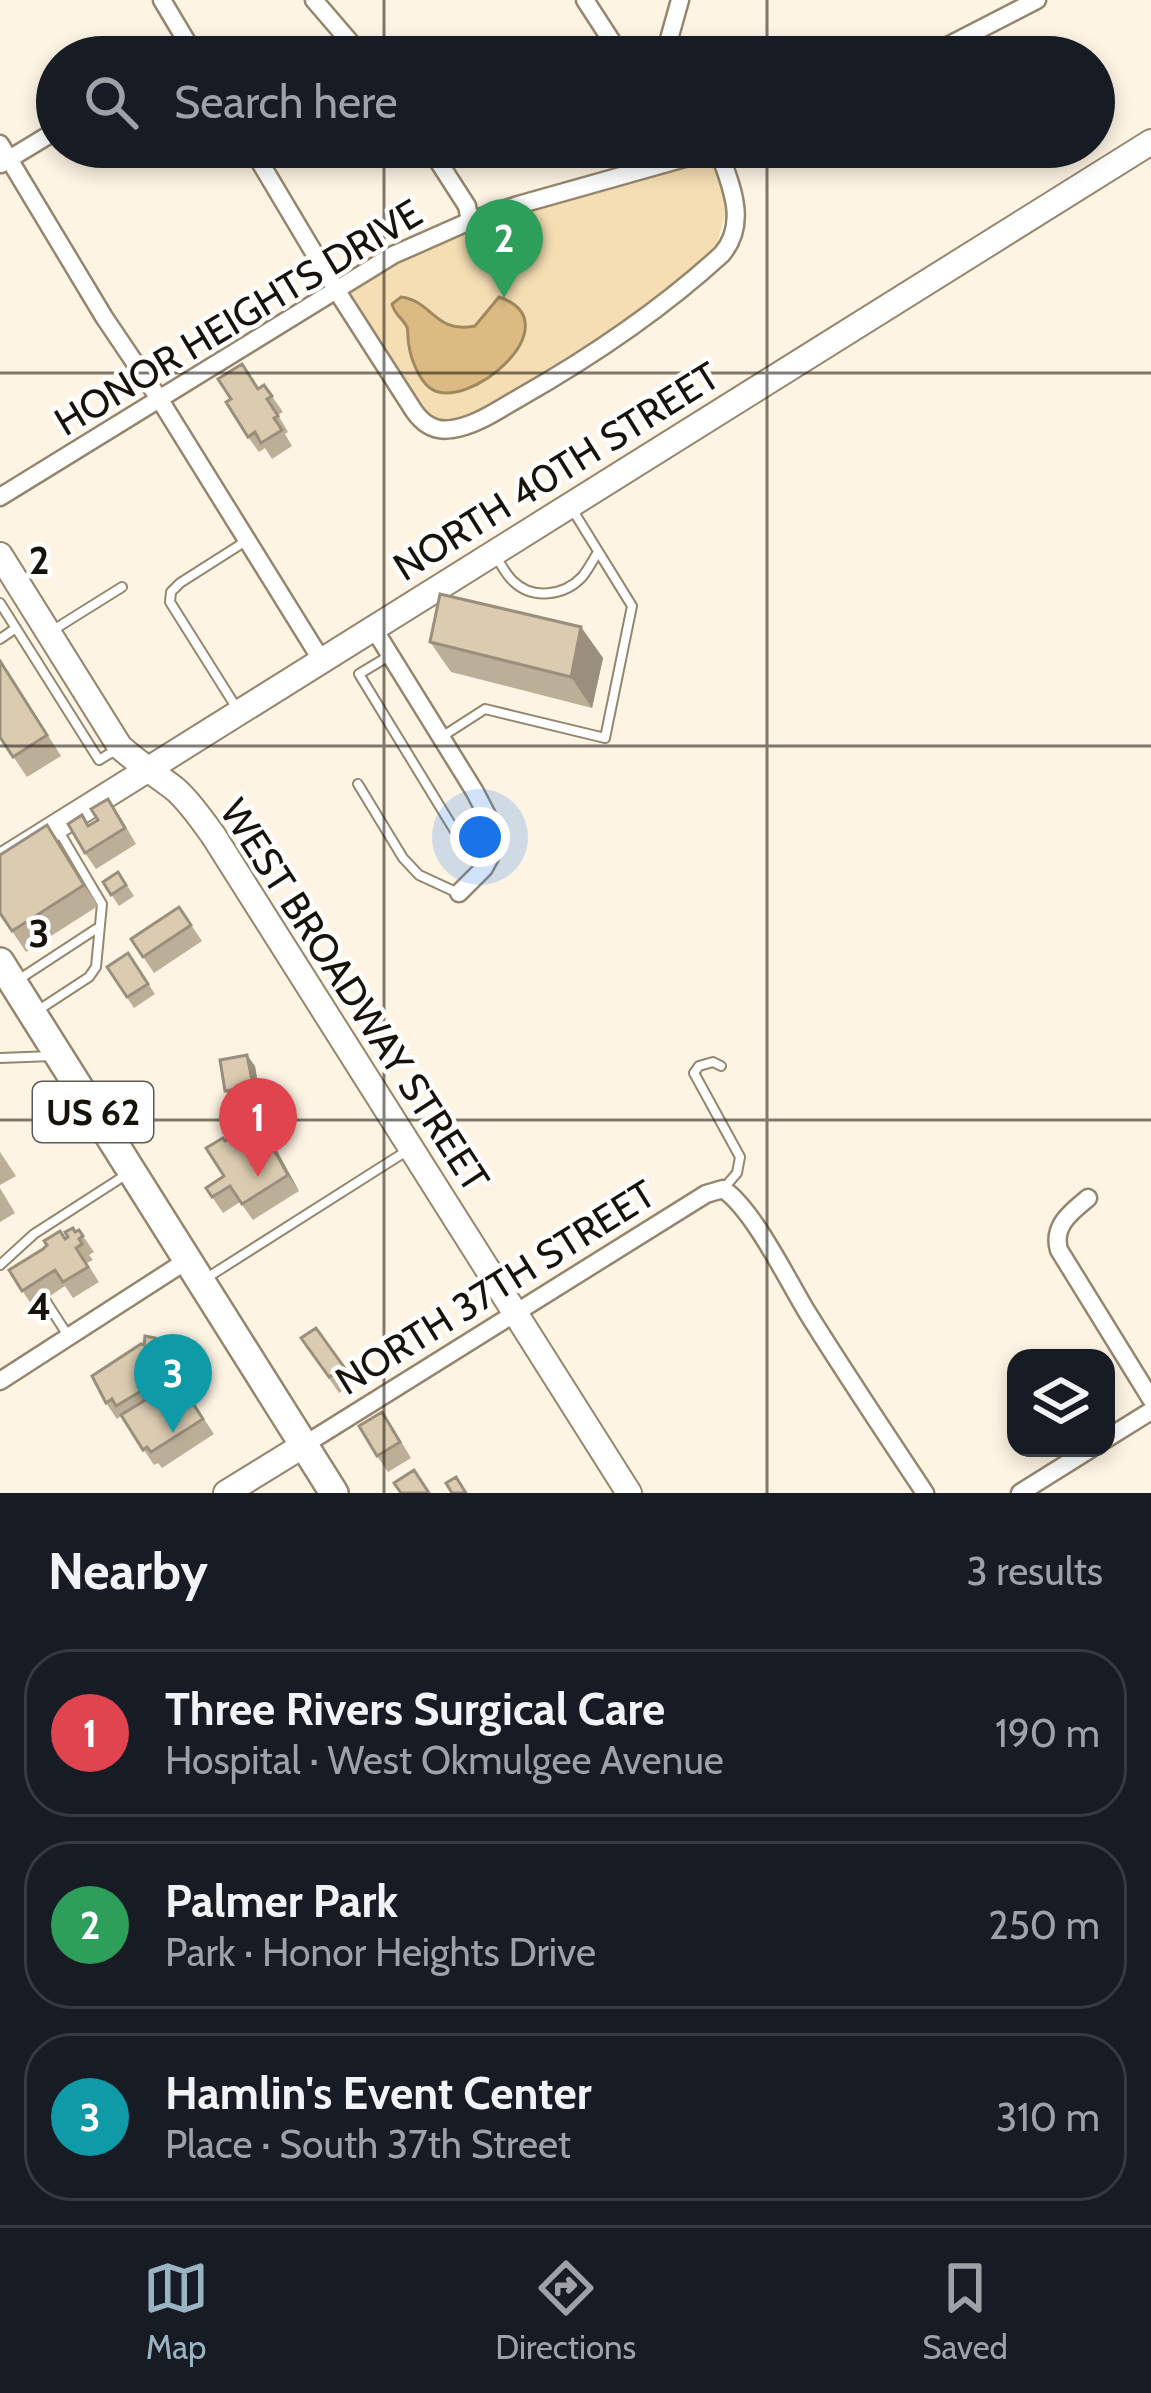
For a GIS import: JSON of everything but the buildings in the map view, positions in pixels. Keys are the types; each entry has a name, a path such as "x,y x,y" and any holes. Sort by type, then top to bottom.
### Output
{"main road":[{"name":"US 62","path":"6,973 334,1493"}],"street":[{"path":"162,0 179,36"},
{"path":"314,0 345,36"},
{"path":"585,0 608,36"},
{"path":"670,36 680,0"},
{"path":"966,36 1034,1"},
{"path":"36,140 3,156 322,661"},
{"name":"NORTH 40TH STREET","path":"1115,164 1151,142"},
{"path":"263,168 423,424 439,429 480,420 566,371 632,327 722,254 730,245 737,210 726,168"},
{"path":"442,168 470,221"},
{"name":"HONOR HEIGHTS DRIVE","path":"0,497 393,255 470,221 629,168"},
{"name":"NORTH 40TH STREET","path":"0,862 1109,168"},
{"name":"WEST BROADWAY STREET","path":"0,555 49,633 53,663 121,747 194,808 213,835 629,1493"},
{"path":"374,629 493,826 484,868 459,893"},
{"path":"723,1189 734,1196 754,1226 925,1493"},
{"name":"NORTH 37TH STREET","path":"304,1445 706,1194 723,1189"},
{"path":"1088,1198 1070,1213 1055,1238 1151,1399"},
{"path":"0,1381 68,1335 193,1272"},
{"path":"1115,1433 1151,1411"},
{"path":"226,1493 304,1445"},
{"path":"1020,1493 1078,1457"}],"lane":[{"path":"441,737 485,709 605,738 632,606 569,505"},
{"path":"239,714 170,602 171,592 180,583 247,540"},
{"path":"493,553 513,581 530,592 550,594 582,578 598,552"},
{"path":"49,633 122,586"},
{"path":"0,603 16,628 53,663"},
{"path":"0,639 16,628"},
{"path":"390,655 359,674 458,836 468,844 491,848"},
{"path":"358,784 403,858 419,874 459,893"},
{"path":"32,1014 89,977 96,967 101,904 56,827"},
{"path":"6,973 98,928"},
{"path":"0,1058 58,1056"},
{"path":"721,1066 713,1062 694,1072 740,1156 737,1173 723,1189"},
{"path":"193,1272 412,1148"},
{"path":"0,1265 34,1234 130,1172"},
{"path":"16,1251 23,1263"},
{"path":"45,1300 68,1335"}],"shaded area":[{"path":"674,168 717,168 726,211 716,247 645,308 459,424 442,423 417,405 345,288 401,258 492,221"},
{"path":"401,297 461,327 475,326 499,297 519,309 525,326 520,344 488,378 467,389 446,393 430,388 416,369 407,327 392,304"}],"place":[{"name":"Palmer Park","path":"504,298"},
{"name":"Three Rivers Surgical Care","path":"258,1177"},
{"name":"Hamlin's Event Center","path":"173,1433"}]}
